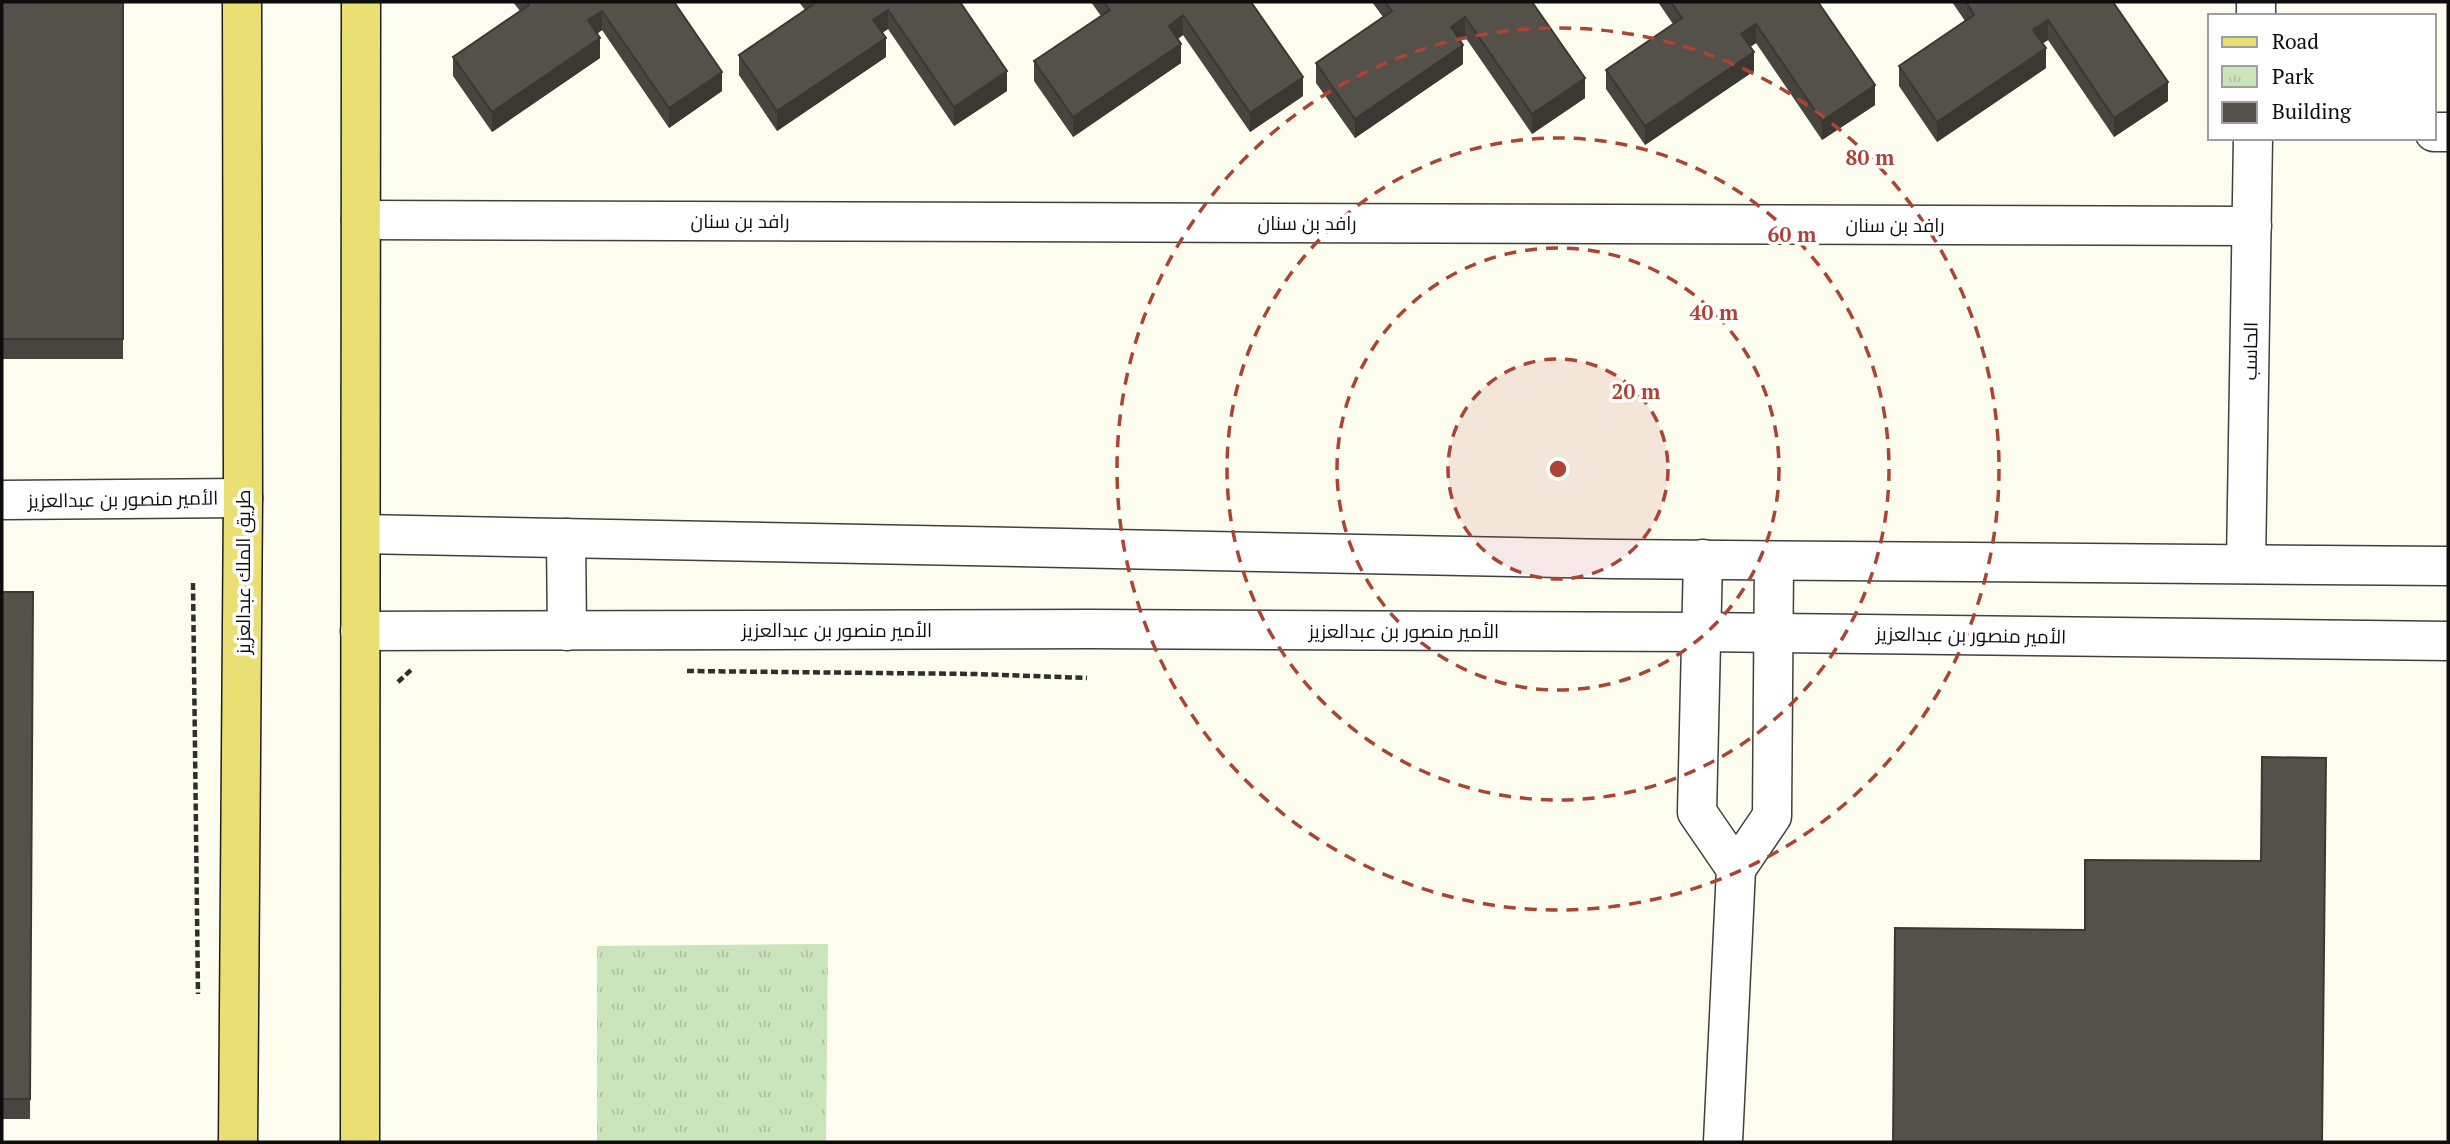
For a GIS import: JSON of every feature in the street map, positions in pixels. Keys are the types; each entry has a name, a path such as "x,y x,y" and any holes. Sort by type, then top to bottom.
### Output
{"main road":[{"name":"طريق الملك عبدالعزيز","path":"238,1142 243,498 242,2"},
{"path":"359,1142 362,2"}],"street":[{"name":"الحاسب","path":"2246,564 2253,140"},
{"name":"رافد بن سنان","path":"361,220 2252,226"},
{"name":"الأمير منصور بن عبدالعزيز","path":"2,500 243,498"},
{"path":"361,534 1613,559 2448,566"},
{"path":"566,538 567,631"},
{"path":"1703,559 1696,812 1736,869"},
{"path":"1724,1142 1736,869 1772,816 1774,561"},
{"name":"الأمير منصور بن عبدالعزيز","path":"360,631 1773,632 2448,641"}],"path":[{"path":"193,583 198,1002"},
{"path":"391,689 412,669 426,669"},
{"path":"687,671 1087,678"}],"green space":[{"path":"828,944 826,1142 597,1142 597,946"}],"building":[{"path":"2,2 123,2 123,339 2,339"},
{"path":"527,2 674,2 722,72 669,108 602,11 588,20 600,38 492,112 453,57 529,5"},
{"path":"813,2 960,2 1007,71 954,107 888,10 873,20 886,38 777,111 739,55 814,4"},
{"path":"1104,2 1251,2 1303,77 1250,113 1183,15 1169,26 1181,44 1073,117 1034,61 1110,10"},
{"path":"1385,2 1532,2 1585,78 1532,114 1465,17 1451,27 1463,45 1355,119 1316,63 1392,11"},
{"path":"1671,2 1818,2 1875,85 1822,121 1756,24 1741,34 1754,52 1645,126 1606,70 1682,18"},
{"path":"1966,2 2113,2 2168,82 2114,118 2048,20 2033,30 2046,48 1937,122 1899,66 1974,15"},
{"path":"2,592 33,592 30,1099 2,1099"},
{"path":"2262,757 2326,758 2322,1142 1893,1142 1895,928 2085,930 2085,860 2261,861"}]}
